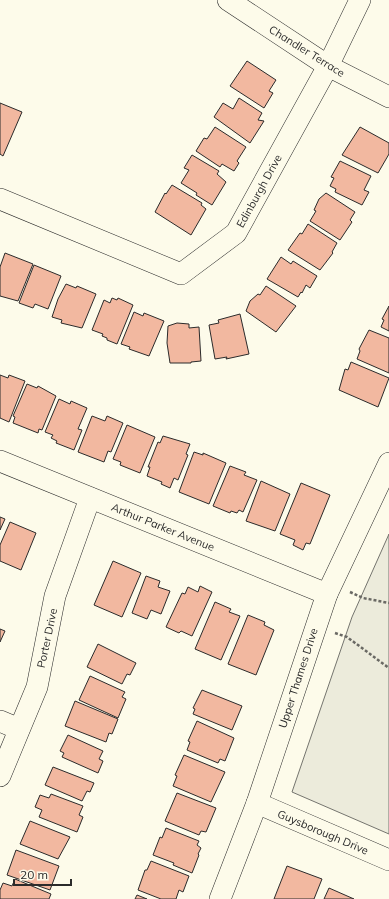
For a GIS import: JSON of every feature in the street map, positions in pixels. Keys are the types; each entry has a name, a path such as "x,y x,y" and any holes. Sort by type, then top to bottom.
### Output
{"street":[{"name":"Chandler Terrace","path":"228,0 328,66 389,97"},
{"name":"Edinburgh Drive","path":"0,199 181,274 236,233 328,66 360,0"},
{"name":"Arthur Parker Avenue","path":"0,461 90,498 329,588"},
{"name":"Upper Thames Drive","path":"220,899 257,803 329,588 389,463"},
{"name":"Porter Drive","path":"0,776 36,687 55,596 90,498"},
{"path":"0,721 19,729"},
{"name":"Guysborough Drive","path":"257,803 389,860"}],"path":[{"path":"329,588 363,598 389,603"},
{"path":"316,626 347,637 389,668"}],"shaded area":[{"path":"389,534 389,834 292,792 352,617"}],"building":[{"path":"247,61 276,80 269,91 273,93 264,108 230,86"},
{"path":"239,98 262,113 258,120 264,121 250,143 214,117 223,103 233,109"},
{"path":"0,103 22,112 3,156 0,154"},
{"path":"215,127 246,147 237,161 239,163 234,171 222,164 220,167 196,151 204,138 207,139"},
{"path":"360,127 389,143 389,154 378,173 342,155"},
{"path":"192,155 219,171 217,174 226,182 212,205 181,183 189,170 184,168"},
{"path":"340,161 371,176 364,190 369,192 362,205 335,192 336,189 330,186 334,178 331,177"},
{"path":"172,185 202,203 201,205 206,209 191,235 155,212 165,193 166,194"},
{"path":"326,193 355,212 350,220 352,222 340,240 310,221 316,211 314,210 319,199"},
{"path":"308,224 337,243 332,252 333,253 320,270 288,250 300,233 302,234"},
{"path":"5,253 33,264 18,301 0,296 0,267"},
{"path":"281,257 291,264 293,261 317,276 310,288 306,285 298,297 267,279"},
{"path":"34,265 61,276 48,309 35,304 33,308 19,303"},
{"path":"66,284 76,288 77,286 96,294 82,328 61,323 62,320 52,317 58,299"},
{"path":"266,286 296,306 276,332 246,311 250,301 258,294 260,295"},
{"path":"112,298 117,300 118,298 133,305 117,344 107,340 107,338 102,336 103,334 92,330 104,300 110,303"},
{"path":"389,306 389,331 381,327 384,320 382,319"},
{"path":"134,312 143,316 144,313 164,321 149,356 129,349 130,347 121,344"},
{"path":"240,314 249,354 226,359 227,357 215,359 209,325 219,323 218,320"},
{"path":"177,323 189,324 189,328 199,327 201,361 191,363 170,363 167,343 168,326"},
{"path":"369,330 389,338 389,373 357,359 360,351 359,349"},
{"path":"351,362 389,378 378,407 339,390 345,369 348,370"},
{"path":"0,375 8,378 9,375 25,381 9,422 0,418"},
{"path":"27,384 37,388 38,386 56,396 42,430 39,429 38,433 13,423 15,417 13,416"},
{"path":"59,399 70,404 71,401 87,408 78,429 82,430 74,450 56,443 57,441 51,438 53,435 45,432"},
{"path":"92,416 105,421 107,416 123,423 111,452 108,451 104,462 78,452"},
{"path":"127,425 155,437 140,473 120,465 121,462 113,459"},
{"path":"163,436 190,444 186,454 188,455 178,480 174,478 170,488 161,484 162,482 147,476 150,467 148,467 158,442 160,443"},
{"path":"194,452 203,455 203,453 226,463 209,504 179,492"},
{"path":"230,466 246,472 244,475 257,480 243,512 239,510 237,513 231,511 230,513 213,506"},
{"path":"261,481 290,494 275,531 246,521"},
{"path":"301,483 330,495 310,544 306,543 303,550 293,545 295,540 280,534"},
{"path":"0,517 5,519 0,530"},
{"path":"10,522 36,533 21,570 0,561 0,545"},
{"path":"113,561 141,573 122,617 94,605"},
{"path":"146,576 160,581 158,587 170,591 161,614 151,610 147,619 132,613"},
{"path":"200,586 212,592 192,636 181,631 179,633 166,627 182,593 185,594 188,587 198,592"},
{"path":"215,602 231,609 229,612 240,616 221,660 195,649"},
{"path":"248,615 265,622 264,625 274,630 256,675 228,664"},
{"path":"0,629 5,631 0,642"},
{"path":"98,644 136,663 130,675 127,674 122,684 87,667"},
{"path":"90,676 125,692 122,697 126,699 118,718 79,700"},
{"path":"202,690 242,706 232,730 193,714 195,709 193,708"},
{"path":"75,701 118,719 112,734 109,733 106,742 65,726"},
{"path":"197,721 234,738 225,761 220,759 218,763 187,750 190,742 188,741"},
{"path":"68,735 103,751 99,759 103,761 98,773 62,757 64,753 60,751"},
{"path":"184,755 225,772 211,802 173,786 177,776 175,775"},
{"path":"53,767 94,783 90,792 87,791 82,801 45,785"},
{"path":"177,793 216,808 206,832 201,831 199,835 165,821"},
{"path":"51,794 83,806 79,815 83,817 77,832 39,817 42,810 35,807 40,795 49,798"},
{"path":"30,821 70,837 58,859 20,844"},
{"path":"166,828 199,841 197,845 201,848 192,873 173,865 174,863 153,855 160,837 162,838"},
{"path":"16,850 59,866 50,890 7,875"},
{"path":"151,861 189,876 183,892 179,890 176,899 161,899 138,890 145,870 147,870"},
{"path":"287,866 322,879 314,899 274,899"},
{"path":"15,879 51,894 49,899 0,899 0,890 3,883 12,886"},
{"path":"329,888 354,899 324,899"},
{"path":"137,895 147,899 135,899"}]}
